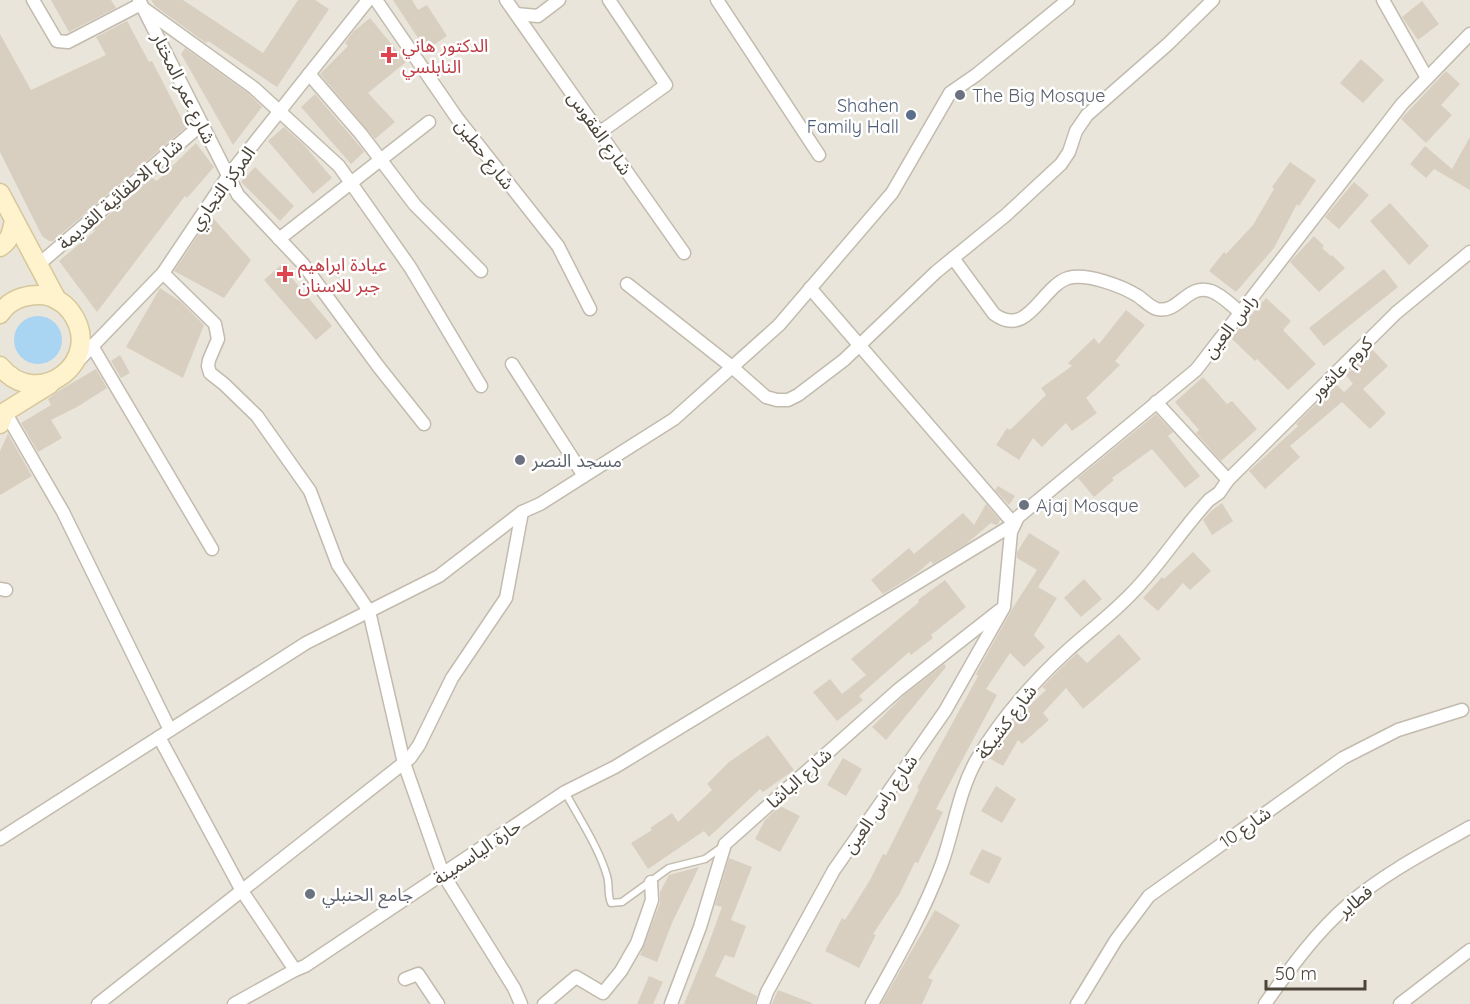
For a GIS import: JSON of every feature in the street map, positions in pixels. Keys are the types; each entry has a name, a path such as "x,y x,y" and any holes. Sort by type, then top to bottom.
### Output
{"main road":[{"path":"0,193 57,300"},
{"path":"0,247 5,244 11,234 14,220"},
{"path":"0,314 15,300 29,295 44,295 68,308 76,319 81,345 77,358 64,374 2,417"},
{"path":"0,366 18,381 32,384 46,383 64,374"}],"street":[{"path":"33,0 57,41 68,42 142,4 254,88 339,166 410,267 481,387"},
{"name":"المركز التجاري","path":"64,374 163,273 228,176 368,0"},
{"name":"شارع حطين","path":"376,0 457,118 558,246 590,309"},
{"name":"شارع الفقوس","path":"506,0 684,253"},
{"path":"516,14 538,16 559,0"},
{"path":"599,133 666,85 609,0"},
{"path":"717,0 819,155"},
{"path":"627,284 732,367 766,398 788,400 844,360 953,258 1006,215 1061,164 1069,152 1076,131 1087,115 1168,44 1213,0"},
{"path":"1383,0 1427,78"},
{"path":"0,838 306,643 439,576 522,512 540,504 674,419 779,325 892,193 950,93 976,75 1061,2"},
{"name":"شارع عمر المختار","path":"142,4 238,195 303,264 424,424"},
{"name":"راس العين","path":"1005,607 1010,538 1014,525 1024,511 1196,370 1402,104 1470,34"},
{"path":"309,74 416,205 481,271"},
{"path":"279,239 429,122"},
{"name":"شارع الاطفائية القديمة","path":"38,265 202,124"},
{"name":"كروم عاشور","path":"1219,493 1228,480 1396,313 1470,252"},
{"path":"953,258 994,314 1009,321 1027,315 1055,285 1079,276 1096,279 1131,292 1153,307 1160,309 1171,308 1186,294 1195,290 1205,290 1218,294 1240,312"},
{"path":"163,273 215,324 218,339 209,360 210,374 224,384 257,416 310,491 338,565 369,611 404,763 443,874 514,988 521,1004"},
{"path":"810,288 1014,525"},
{"path":"92,346 212,549"},
{"path":"512,364 584,477"},
{"path":"1156,402 1228,480"},
{"path":"2,417 63,512 110,608 165,734 242,891 295,969"},
{"name":"شارع كشيكة","path":"872,1004 937,877 963,788 987,743 1035,682 1132,594 1196,513 1219,493"},
{"path":"98,1004 404,763 419,745 452,678 507,598 522,512"},
{"name":"حارة الياسمينة","path":"234,1004 295,969 305,966 565,792 615,767 1014,525"},
{"name":"شارع الباشا","path":"725,844 898,690 1005,607"},
{"name":"شارع راس العين","path":"763,1004 767,992 834,870 945,711 1005,607"},
{"name":"شارع 10","path":"1077,1004 1116,940 1149,896 1343,758 1398,730 1462,710"},
{"name":"فطاير","path":"1265,1004 1304,951 1330,921 1352,901 1386,876 1470,826"},
{"path":"671,1004 700,927 725,844"},
{"path":"544,1004 576,977 603,993 621,971 637,943 652,900 651,882"},
{"path":"1400,1004 1470,950"},
{"path":"405,979 418,974 438,1004"}],"lane":[{"path":"565,792 601,861 608,878 607,893 611,903 622,902 669,868 705,859 725,844"}],"shaded area":[{"path":"0,0 1470,0 1470,1004 0,1004"}],"water":[{"path":"33,316 43,316 58,326 62,340 58,354 52,360 43,364 33,364 18,354 14,345 14,335 24,320"}],"building":[{"path":"51,0 111,0 116,8 69,32"},
{"path":"151,0 183,0 263,53 298,0 315,0 329,9 277,87 208,41 206,43 155,6"},
{"path":"393,0 412,0 418,10 427,5 447,36 426,50"},
{"path":"1422,1 1439,24 1418,40 1402,17"},
{"path":"370,18 406,62 368,93 395,122 375,139 320,74 348,46 345,43 353,32"},
{"path":"127,21 149,62 152,61 186,127 53,241 49,241 42,236 0,152 0,34 31,90 106,55 96,37"},
{"path":"185,48 249,94 262,107 233,145 181,54"},
{"path":"1361,59 1384,80 1363,103 1340,83"},
{"path":"1446,71 1460,84 1441,105 1452,115 1426,143 1401,119"},
{"path":"315,94 363,150 364,152 351,164 301,107"},
{"path":"284,127 305,146 332,178 313,194 268,141"},
{"path":"1470,137 1470,190 1434,169 1426,178 1410,164 1425,146 1452,169"},
{"path":"196,143 214,167 187,198 185,196 97,312 59,261 152,178 157,181"},
{"path":"1290,162 1316,180 1299,206 1297,204 1274,248 1236,292 1209,271 1224,252 1226,254 1253,225 1274,189 1272,187"},
{"path":"255,167 294,206 280,221 241,182"},
{"path":"1354,182 1369,195 1339,229 1325,217"},
{"path":"1390,203 1429,246 1409,265 1370,221"},
{"path":"211,216 251,260 224,298 174,271"},
{"path":"1314,236 1324,246 1322,248 1345,268 1319,292 1290,262"},
{"path":"281,265 332,326 316,340 264,280"},
{"path":"1384,269 1398,287 1324,346 1309,328"},
{"path":"160,288 181,302 204,325 183,378 126,347"},
{"path":"1266,298 1291,321 1283,330 1316,364 1288,390 1257,359 1255,361 1231,338"},
{"path":"1126,310 1145,325 1115,361 1120,365 1086,398 1097,413 1072,431 1066,423 1042,447 1033,438 1019,460 996,445 1007,428 1010,430 1046,395 1041,388 1072,366 1068,363 1094,338 1099,344"},
{"path":"1372,349 1388,366 1363,389 1386,413 1370,429 1342,402 1290,446 1300,457 1265,489 1249,471 1298,426 1296,424 1336,384 1344,392 1353,384 1346,375"},
{"path":"120,355 130,373 121,378 111,361"},
{"path":"96,369 107,388 51,420 62,438 38,452 21,423 51,405 48,399 60,390"},
{"path":"1203,377 1227,404 1232,401 1257,429 1221,461 1196,433 1199,430 1175,402"},
{"path":"1156,414 1173,432 1168,436 1200,476 1185,488 1152,449 1112,478 1114,480 1094,497 1078,478"},
{"path":"8,434 32,476 0,495 0,451"},
{"path":"998,486 1015,496 1009,505 995,490"},
{"path":"1222,503 1233,521 1212,535 1203,520"},
{"path":"986,504 1000,520 998,524 991,523 966,544 933,564 931,561 917,573 883,594 871,580 909,548 914,554 963,513 974,525"},
{"path":"1029,533 1060,552 1038,587 1057,598 1034,635 1045,647 1024,667 1010,653 986,689 997,695 936,809 943,812 918,863 915,862 900,893 873,934 876,935 859,968 825,951 842,918 845,920 883,854 886,855 919,789 917,788 978,676 976,674 1012,609 1037,570 1017,558 1017,552"},
{"path":"1193,552 1211,571 1190,590 1183,583 1158,611 1143,598 1162,577 1164,579"},
{"path":"1084,579 1102,599 1081,617 1064,598"},
{"path":"945,580 966,607 931,635 933,638 911,655 909,652 859,696 863,700 837,721 813,692 830,679 842,694 866,675 851,659 919,602 918,600"},
{"path":"1119,634 1141,659 1083,709 1066,688 1043,713 1049,720 1022,744 1018,740 1003,766 989,758 1013,721 1046,690 1042,687 1060,669 1077,653 1087,663"},
{"path":"944,664 946,667 886,740 872,727 903,696"},
{"path":"768,735 794,770 763,792 760,789 709,837 704,831 648,869 631,843 652,830 650,828 672,813 678,822 712,790 707,784 729,762"},
{"path":"843,758 862,769 846,796 827,785"},
{"path":"996,786 1016,799 1002,823 981,811"},
{"path":"780,806 800,816 780,852 755,839 765,820"},
{"path":"982,849 1002,858 989,884 969,874"},
{"path":"729,858 752,867 731,920 746,926 734,958 725,955 715,976 757,996 755,1004 684,1004 722,907 715,905"},
{"path":"699,867 672,923 657,962 640,955 660,903 660,892 669,875"},
{"path":"935,910 960,925 928,978 933,980 922,1004 881,1004"},
{"path":"649,976 663,982 653,1004 637,1004"},
{"path":"778,990 812,1003 812,1004 772,1004"}],"place":[{"name":"الدكتور هاني النابلسي","path":"389,55"},
{"name":"The Big Mosque","path":"960,95"},
{"name":"Shahen Family Hall","path":"911,115"},
{"name":"عيادة ابراهيم جبر للاسنان","path":"285,274"},
{"name":"مسجد النصر","path":"520,460"},
{"name":"Ajaj Mosque","path":"1024,505"},
{"name":"جامع الحنبلي","path":"310,894"}]}
